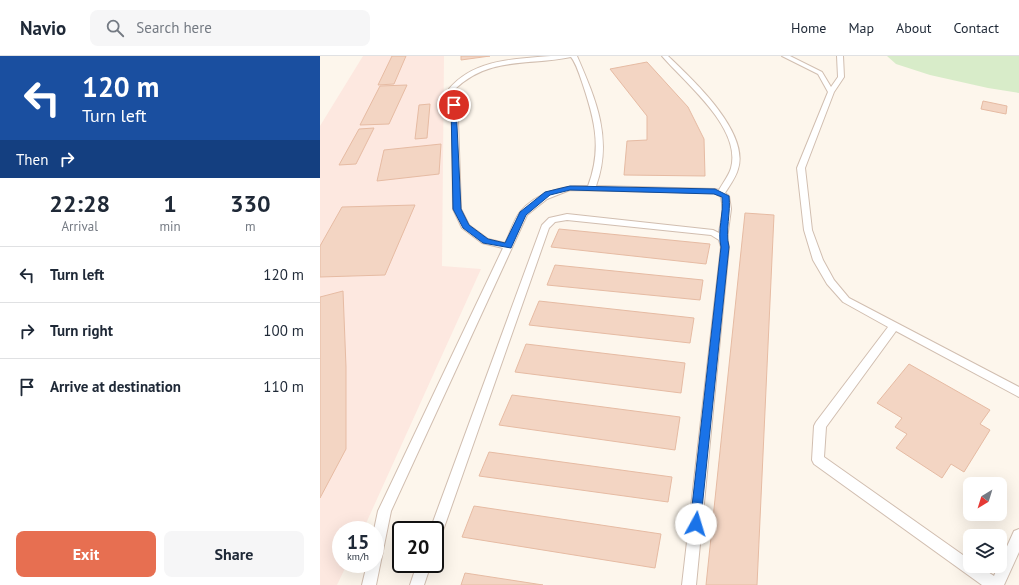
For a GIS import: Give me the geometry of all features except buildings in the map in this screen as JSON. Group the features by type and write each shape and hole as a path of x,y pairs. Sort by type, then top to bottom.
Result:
{"lane":[{"path":"508,246 485,241 465,226 457,209 455,120 452,89 460,78 473,71 490,66 505,62 569,56"},
{"path":"574,56 593,103 598,133 599,164 591,188"},
{"path":"665,56 688,78 721,117 735,144 735,168 720,194"},
{"path":"785,56 820,73 831,92"},
{"path":"802,64 803,56"},
{"path":"840,56 842,77 831,92 801,168 808,230 818,260 830,282 846,300 1019,392"},
{"path":"383,521 385,511 523,214 548,194 570,188 715,191 725,196 727,209 723,239 725,247 689,585"},
{"path":"440,521 545,227 552,220 568,217 713,233 723,239"},
{"path":"894,326 820,426 818,460 995,585 1019,536"},
{"path":"369,585 372,573"},
{"path":"417,585 421,573"}],"shaded area":[{"path":"363,56 444,56 442,266 481,269 367,521 332,521 332,573 343,573 337,585 320,585 320,126"}],"green space":[{"path":"887,56 1019,56 1019,93 988,88 930,75 896,64"}],"route":[{"path":"454,105 457,209 465,226 485,241 508,246 523,214 548,194 570,188 715,191 725,196 727,209 723,239 725,247 696,524"}]}
